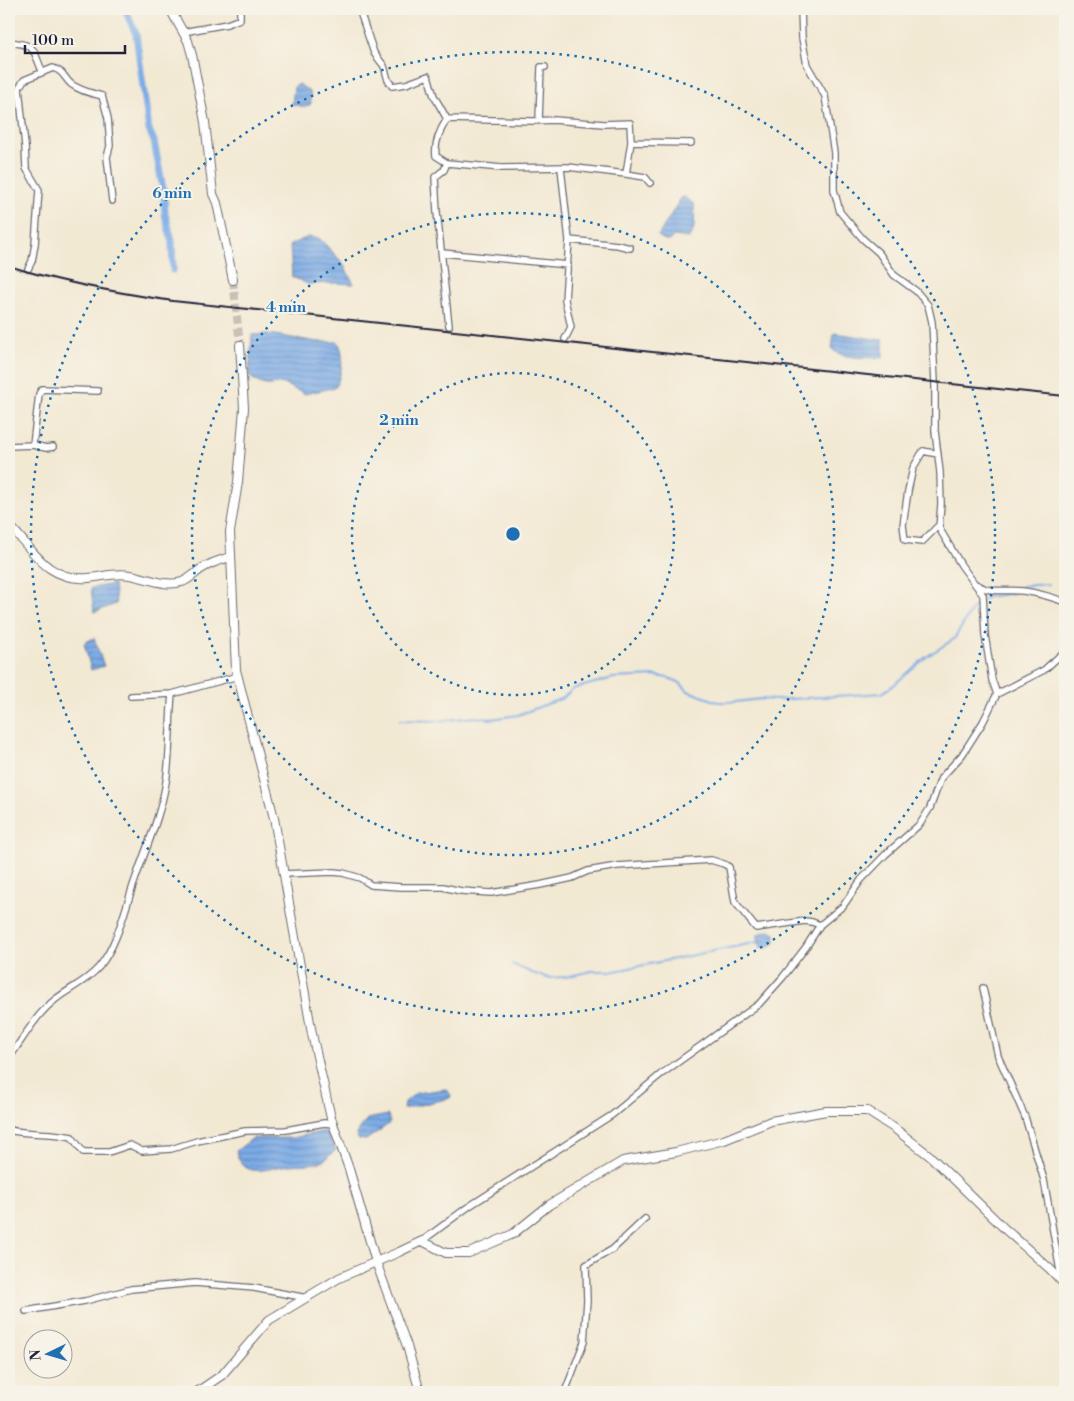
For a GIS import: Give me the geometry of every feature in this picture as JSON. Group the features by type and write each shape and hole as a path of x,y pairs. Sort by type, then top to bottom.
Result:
{"street":[{"path":"170,9 183,32 192,55 205,122 213,194 217,203 233,280"},
{"path":"183,32 227,24 240,19 240,9"},
{"path":"359,9 374,52 384,66 392,86 406,84 428,76 434,96 447,119"},
{"path":"801,9 802,38 807,65 825,96 834,153 834,190 840,212 863,239 879,253 894,275 916,291 928,305 932,322 941,504 939,528 961,565 983,595 984,635 992,680 997,694"},
{"path":"9,42 28,44 32,47 42,71"},
{"path":"539,120 541,67 545,67"},
{"path":"28,269 32,261 35,244 38,190 26,168 19,88 24,80 53,68 62,71 69,82 80,90 102,96 108,118 110,146 107,158 112,201"},
{"path":"447,119 554,120 604,124 630,123 632,134 626,174"},
{"path":"447,119 437,139 435,150 436,156 447,163 502,168 592,169 645,177 650,183"},
{"path":"631,142 691,143"},
{"path":"447,163 444,170 435,177 449,326"},
{"path":"561,168 570,240 565,300 571,327 565,339"},
{"path":"570,240 630,248"},
{"path":"442,253 568,264"},
{"path":"240,345 244,408 238,482 230,532 236,670 274,818 312,1034 334,1124 376,1262 407,1346 420,1392"},
{"path":"33,445 39,394 42,389 98,391"},
{"path":"9,446 33,445 46,448 53,447"},
{"path":"938,454 923,451 913,468 904,526 905,540 922,542 939,525"},
{"path":"9,525 48,568 60,575 72,578 128,574 156,582 176,583 186,580 208,565 230,557"},
{"path":"976,584 983,589 992,591 1021,591 1065,602"},
{"path":"197,1392 222,1374 269,1320 339,1278 422,1241 468,1207 612,1115 660,1074 759,1004 783,977 820,926 843,906 861,880 884,855 920,824 930,808 941,778 962,755 983,722 997,694 1044,670 1065,651"},
{"path":"131,696 172,694 238,676"},
{"path":"9,1058 44,1010 56,999 86,979 98,968 107,955 159,812 166,782 172,725 172,694"},
{"path":"284,874 338,872 360,878 372,885 443,887 461,891 491,893 540,885 608,868 634,864 705,860 718,862 729,867 735,902 756,928 805,921 820,926"},
{"path":"983,988 998,1056 1024,1117 1044,1180 1064,1284"},
{"path":"422,1241 446,1253 469,1253 512,1234 549,1205 623,1161 676,1152 724,1140 771,1121 826,1111 867,1111 894,1128 930,1156 1064,1284"},
{"path":"9,1130 64,1135 72,1137 82,1152 109,1152 130,1145 142,1151 171,1150 197,1141 245,1131 286,1130 324,1123 334,1124"},
{"path":"565,1392 584,1342 587,1300 586,1264 613,1249 645,1219"},
{"path":"26,1311 85,1301 130,1289 195,1283 254,1288 307,1298"}],"water":[{"path":"299,84 310,92 311,104 305,107 292,104 294,87"},
{"path":"684,197 694,204 692,234 689,238 674,236 668,242 658,236 681,198"},
{"path":"308,237 319,238 342,262 354,284 308,284 292,277 290,245"},
{"path":"834,333 883,340 883,358 856,357 837,353 832,349"},
{"path":"268,334 318,342 338,342 342,358 336,387 305,394 281,383 264,385 249,376 252,335"},
{"path":"114,584 116,604 94,612 91,588"},
{"path":"94,638 104,666 91,670 84,643"},
{"path":"770,930 775,933 775,943 766,948 760,947 758,934"},
{"path":"446,1089 451,1095 450,1098 403,1109 404,1103 416,1093"},
{"path":"388,1115 390,1123 366,1140 357,1139 356,1134 367,1119"},
{"path":"325,1131 336,1150 324,1160 316,1163 288,1165 265,1170 250,1169 239,1160 236,1151 253,1138 292,1138"}],"waterway":[{"path":"125,9 136,34 149,130 154,141 164,195 165,214 172,241 173,270"},
{"path":"1019,589 1022,586 1048,584"},
{"path":"984,599 1013,593"},
{"path":"400,720 439,721 475,717 491,719 518,715 563,698 573,689 613,678 656,676 668,678 679,682 688,691 718,702 882,693 926,657 954,639 973,608 981,602"},
{"path":"512,964 548,978 565,977 592,971 615,971 758,942"}],"tunnel":[{"path":"233,280 240,345"}],"railway":[{"path":"9,266 49,278 90,287 173,301 1065,396"}]}
